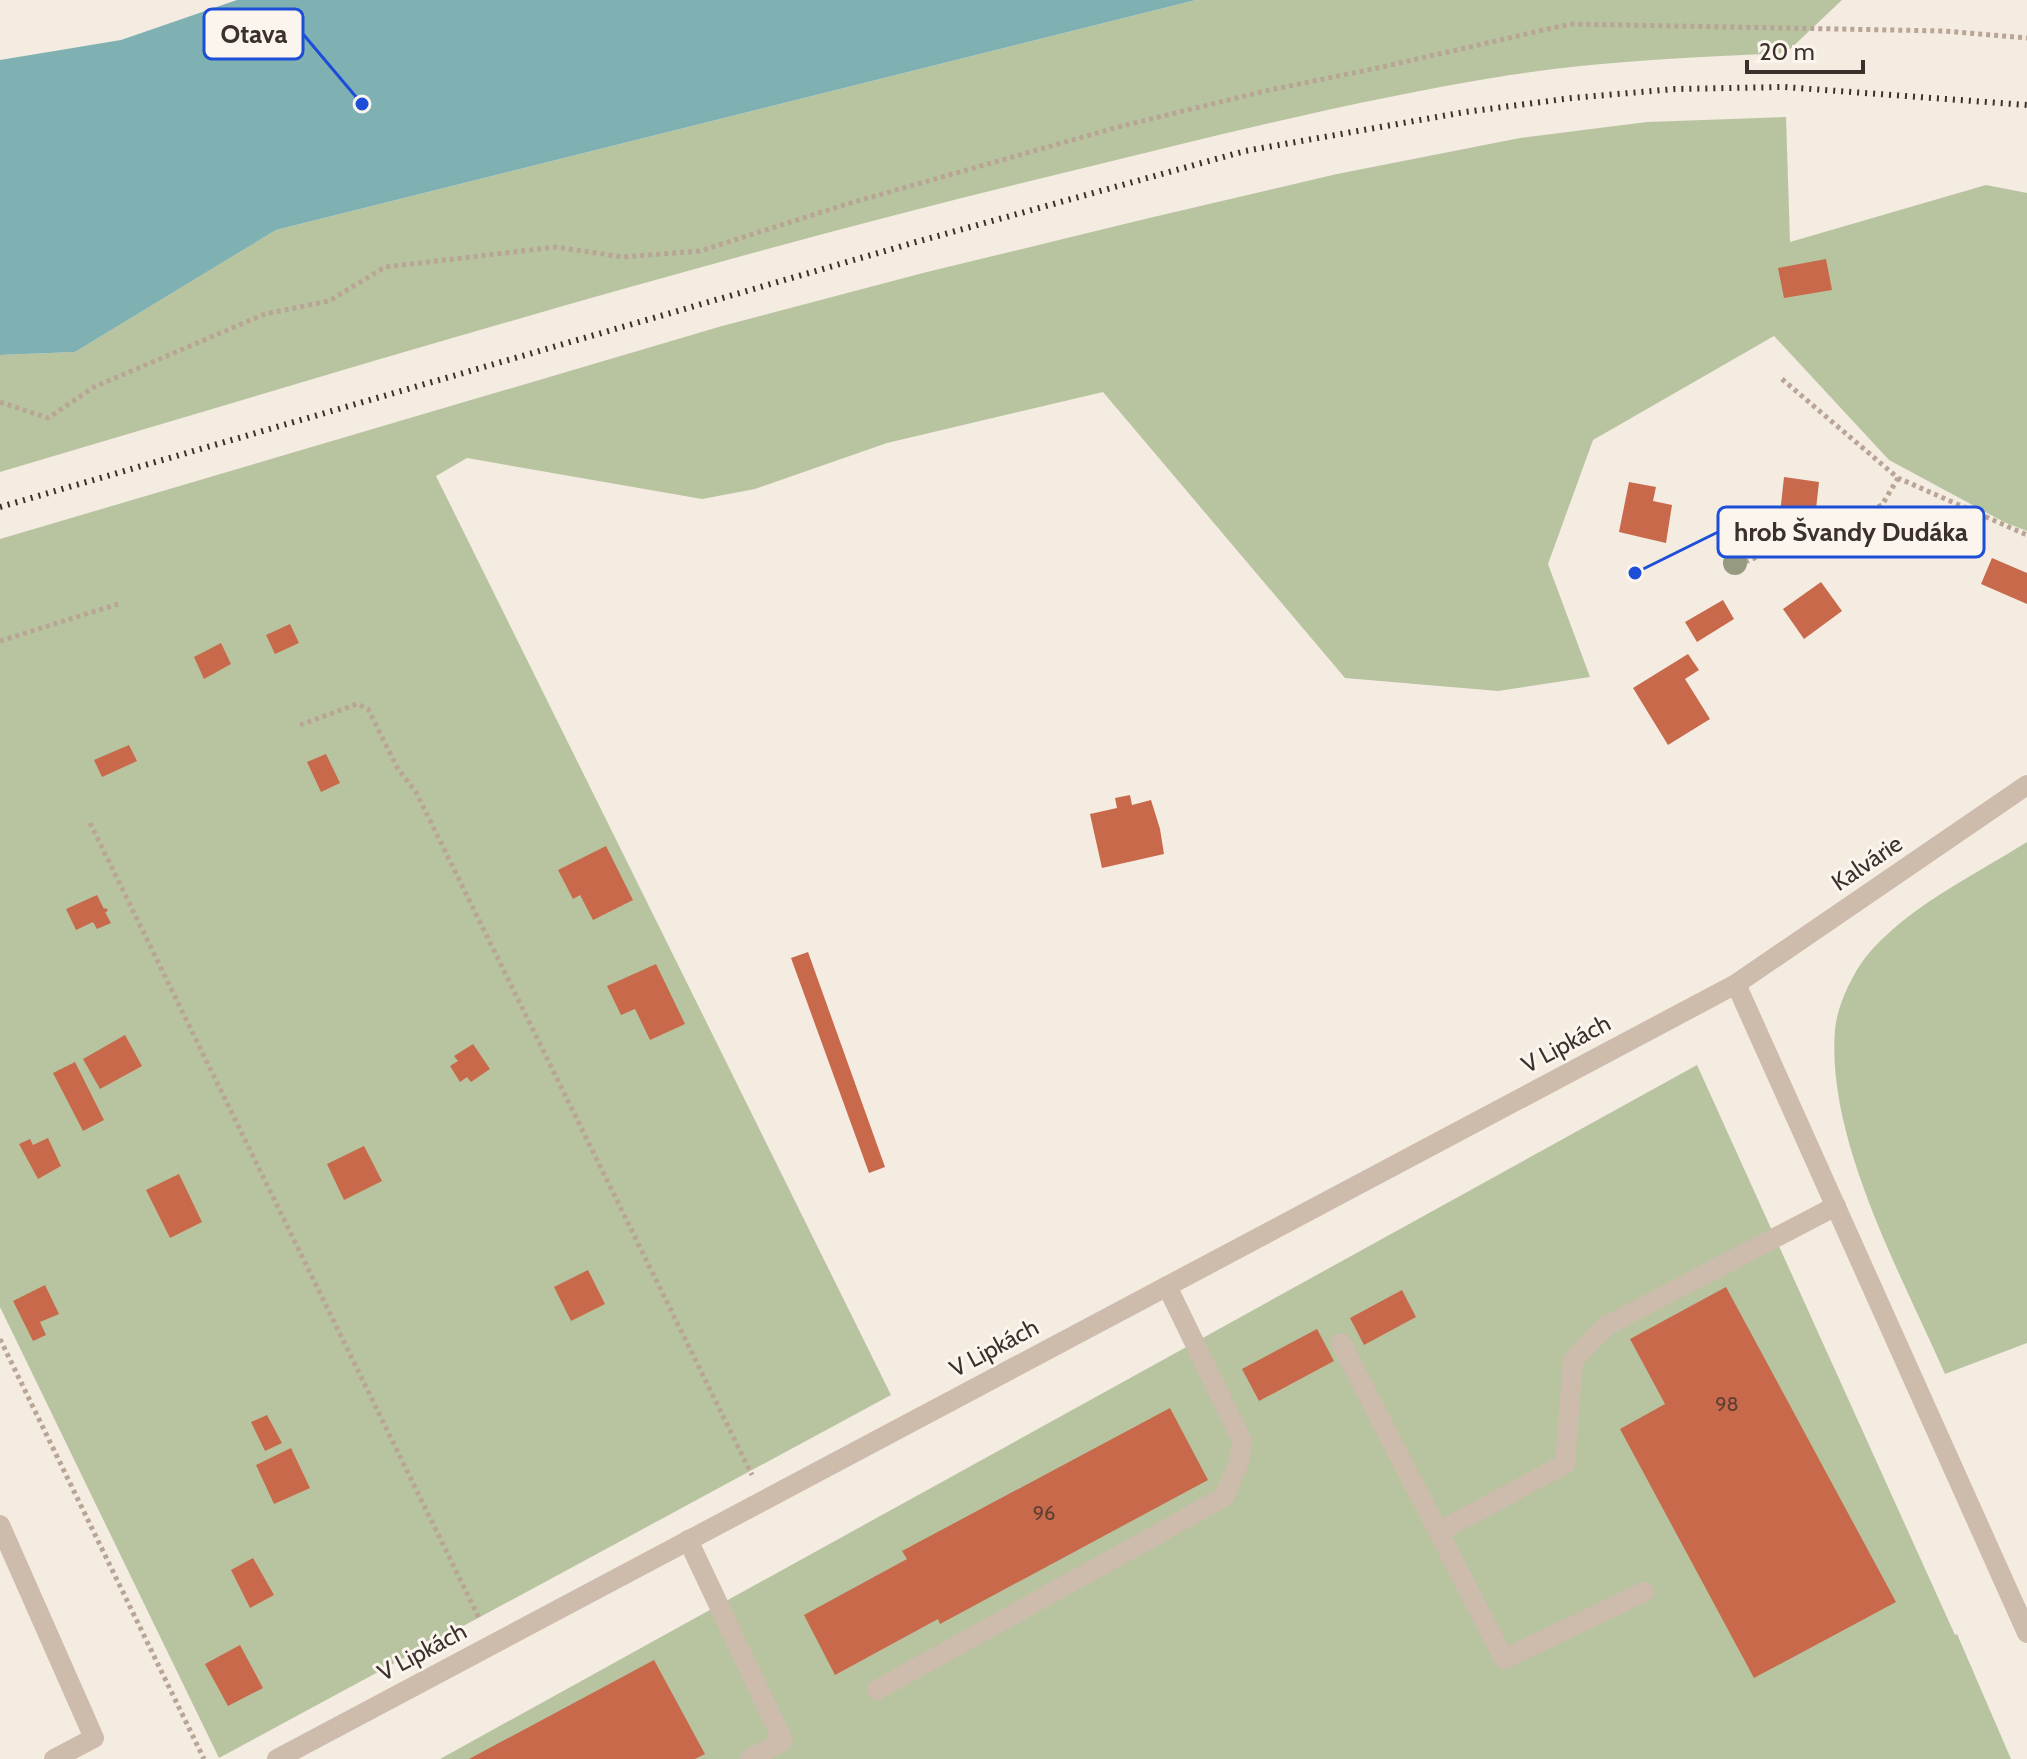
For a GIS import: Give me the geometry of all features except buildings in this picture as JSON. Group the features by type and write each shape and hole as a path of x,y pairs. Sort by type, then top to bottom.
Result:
{"street":[{"name":"Kalvárie","path":"1736,984 2027,785"},
{"name":"V Lipkách","path":"277,1759 1736,984"},
{"path":"1736,984 2027,1633"},
{"path":"1438,1532 1565,1464 1573,1360 1606,1326 1836,1206"},
{"path":"877,1690 1224,1497 1239,1462 1242,1441 1167,1286"},
{"path":"1341,1343 1504,1659 1644,1592"},
{"path":"0,1525 94,1738 54,1759"},
{"path":"688,1540 783,1741 750,1759"}],"path":[{"path":"0,402 48,418 94,387 265,314 329,301 385,267 556,247 623,257 700,251 847,204 1071,141 1265,91 1570,24 1944,31 2027,38"},
{"path":"1782,379 1898,478 2027,535"},
{"path":"1745,562 1882,505 1898,478"},
{"path":"0,641 118,604"},
{"path":"300,725 357,704 368,709 398,769 416,792 442,843 764,1500"},
{"path":"90,823 492,1645"},
{"path":"0,1339 204,1759"}],"green space":[{"path":"1196,0 1842,0 1786,53 1544,70 1340,107 1227,133 792,242 0,472 0,355 75,352 276,230"},
{"path":"1786,117 1790,242 1986,185 2027,193 2027,531 2004,522 1889,460 1774,336 1593,440 1548,564 1590,677 1498,691 1345,678 1103,392 887,443 755,489 702,499 467,458 436,476 891,1395 219,1758 0,1307 0,539 722,326 1145,219 1337,174 1520,138 1647,122"},
{"path":"2027,842 2027,1343 1945,1374 1889,1251 1855,1161 1842,1116 1835,1072 1836,1021 1855,974 1881,940 1920,908"},
{"path":"1697,1065 2011,1759 440,1759"}],"water":[{"path":"237,0 1196,0 276,230 75,352 0,355 0,60 121,40"}],"railway":[{"path":"0,507 916,242 1245,151 1465,112 1675,89 1784,87 2027,105"}],"place":[{"name":"Otava","path":"362,104"},
{"name":"hrob Švandy Dudáka","path":"1635,573"}]}
